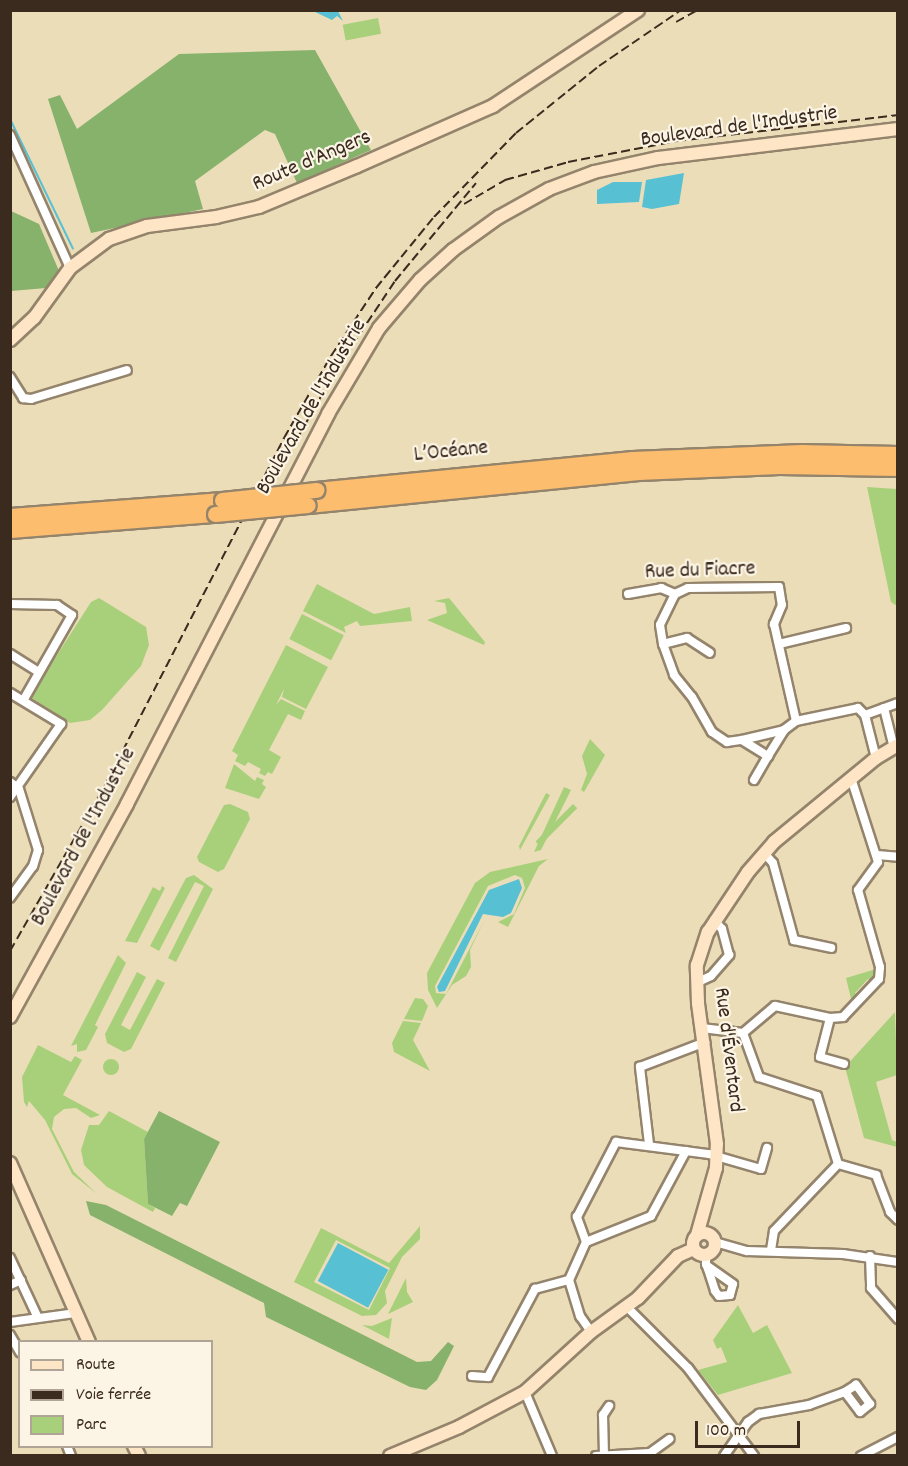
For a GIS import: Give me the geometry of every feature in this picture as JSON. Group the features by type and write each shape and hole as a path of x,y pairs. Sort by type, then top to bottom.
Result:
{"highway":[{"name":"L’Océane","path":"10,516 222,500 316,490 438,483 701,454 897,454"},
{"name":"L’Océane","path":"468,480 708,468 897,468"},
{"name":"L’Océane","path":"10,530 308,505 438,483"}],"street":[{"name":"Route d'Angers","path":"10,340 34,318 70,268 89,251 122,233 259,207 493,106 638,10"},
{"name":"Boulevard de l'Industrie","path":"10,1017 127,804 333,405 379,328 420,280 453,250 499,217 549,189 594,171 658,158 897,129"},
{"path":"10,135 70,268"},
{"path":"10,378 23,398 31,399 127,370"},
{"name":"Rue du Fiacre","path":"628,594 662,588 675,594 688,588 779,587 782,605 774,624 796,721"},
{"path":"675,594 660,626 663,644 674,675 718,737 727,742 784,730"},
{"path":"10,604 57,605 72,613 24,699"},
{"path":"779,644 846,628"},
{"path":"663,644 687,638 710,653"},
{"path":"10,654 39,672"},
{"path":"10,693 24,699 62,724 19,789 10,797"},
{"path":"865,715 897,703"},
{"path":"754,780 784,730 796,721 858,708 865,715 876,758"},
{"path":"884,708 895,745"},
{"path":"742,740 768,756"},
{"name":"Rue d'Éventard","path":"694,1249 717,1156 716,1118 702,1029 697,965 714,920 764,853 851,778 895,745"},
{"path":"702,1029 743,1033 775,1006 830,1018 848,1013 876,985 881,974 858,890 861,881 876,867 877,855 851,778"},
{"path":"10,782 19,789 38,850 33,866 10,898"},
{"path":"764,853 773,862 794,940 831,948"},
{"path":"877,855 897,857"},
{"path":"698,982 711,976 729,955 722,929 714,920"},
{"path":"830,1018 820,1057 844,1064"},
{"path":"743,1033 759,1077 817,1096 838,1164"},
{"path":"649,1144 640,1067 705,1042"},
{"path":"591,1332 580,1316 569,1280 586,1242 577,1217 613,1145 620,1141 649,1144 717,1156 761,1169 767,1148"},
{"path":"586,1242 651,1216 686,1151"},
{"path":"10,1163 89,1340"},
{"path":"838,1164 876,1175 890,1212 897,1220"},
{"path":"771,1250 774,1231 838,1164"},
{"path":"700,1231 715,1242 747,1251 771,1250 870,1256 897,1262"},
{"path":"398,1454 525,1392 591,1332 626,1306 678,1256 694,1249 706,1261 715,1242"},
{"path":"870,1256 871,1288 897,1319"},
{"path":"10,1258 37,1316"},
{"path":"10,1285 21,1280"},
{"path":"472,1376 488,1377 535,1289 569,1280"},
{"path":"626,1306 688,1368 754,1455"},
{"path":"10,1322 37,1316 76,1313"},
{"path":"10,1335 18,1349"},
{"path":"525,1392 552,1455"},
{"path":"724,1455 738,1435 759,1414 845,1392"},
{"path":"604,1455 603,1416 609,1406"},
{"path":"861,1455 897,1437"},
{"path":"596,1455 650,1453 669,1439"}],"green space":[{"path":"378,18 381,34 346,41 343,25"},
{"path":"315,50 371,150 297,183 275,134 265,130 195,181 203,209 91,233 48,99 60,95 77,129 179,54"},
{"path":"11,211 39,224 59,271 46,288 11,291"},
{"path":"867,487 897,489 897,606 891,602"},
{"path":"317,584 374,614 410,607 412,621 360,626 357,621 344,627 346,633 303,611"},
{"path":"99,598 146,627 149,645 141,666 102,710 90,720 70,723 30,697 91,602"},
{"path":"449,598 485,642 484,645 427,620 447,613 445,603 434,601"},
{"path":"302,614 344,635 331,660 289,639"},
{"path":"286,645 328,667 306,709 282,697 284,689 276,705 281,699 305,711 301,720 288,714 269,750 281,757 272,774 268,772 265,776 259,773 261,769 248,762 245,766 235,761 238,755 232,751"},
{"path":"590,739 605,755 584,792 581,790 587,774 582,756"},
{"path":"234,764 255,781 257,777 264,780 262,784 266,787 259,799 225,788"},
{"path":"564,787 571,790 541,850 534,852"},
{"path":"546,793 550,795 520,850 519,846"},
{"path":"230,804 248,812 250,819 224,869 218,872 199,862 197,857 224,805"},
{"path":"573,804 577,808 540,846 536,841"},
{"path":"548,859 539,866 508,927 498,922 514,914 525,888 522,878 515,875 488,886 435,986 436,993 446,994 485,919 470,950 471,967 466,976 452,985 437,1008 428,990 427,973 475,883 490,872"},
{"path":"194,875 213,889 176,962 168,958 204,886 195,882 159,951 150,946 186,878"},
{"path":"162,886 165,888 137,943 125,941 153,887 160,891"},
{"path":"118,955 126,963 95,1025 98,1027 86,1050 77,1052 77,1044 71,1046"},
{"path":"876,969 872,982 868,979 855,993 858,997 852,1003 846,978"},
{"path":"137,972 146,977 121,1025 130,1030 157,979 165,983 131,1049 124,1052 107,1043 105,1034"},
{"path":"415,998 423,999 428,1006 422,1021 404,1019"},
{"path":"895,1012 897,1075 876,1082 892,1140 897,1142 897,1147 864,1138 845,1067"},
{"path":"403,1021 421,1023 413,1040 430,1071 394,1052 392,1043"},
{"path":"38,1045 71,1062 75,1056 82,1060 63,1095 100,1115 91,1118 76,1108 64,1109 54,1117 52,1129 74,1172 97,1194 72,1174 45,1120 29,1101 27,1107 24,1102 22,1077"},
{"path":"111,1059 119,1067 111,1075 103,1067"},
{"path":"109,1111 148,1132 144,1139 148,1204 155,1208 153,1212 107,1187 84,1165 81,1150 89,1125 99,1125"},
{"path":"159,1111 220,1142 187,1206 180,1203 172,1216 148,1204 144,1139"},
{"path":"86,1201 106,1205 417,1362 431,1361 448,1342 454,1346 437,1380 426,1390 410,1387 266,1317 264,1303 90,1215"},
{"path":"420,1226 420,1239 402,1257 385,1291 387,1303 376,1315 362,1316 294,1282 321,1228 389,1263","holes":["336,1240 390,1268 369,1310 314,1282"]},
{"path":"406,1278 407,1292 413,1302 388,1314"},
{"path":"738,1305 753,1333 767,1325 792,1373 718,1395 698,1370 727,1362 721,1347 717,1349 713,1340"},
{"path":"392,1318 389,1339 362,1325 372,1326"}],"water":[{"path":"313,11 338,11 343,21 337,16 332,20"},
{"path":"684,173 679,204 652,209 642,207 646,180"},
{"path":"613,182 642,182 639,202 597,204 597,190"},
{"path":"519,879 522,888 511,913 503,917 483,914 445,991 439,992 437,987 489,890"},
{"path":"338,1243 388,1270 368,1308 318,1281"}],"waterway":[{"path":"10,119 73,249"}],"railway":[{"path":"10,951 104,787 284,438 331,356 376,288 434,217 516,133 599,66 681,10"},
{"path":"676,22 698,10"},
{"path":"464,204 505,180 568,162 677,141 898,115"},
{"path":"293,446 337,368 395,281 476,183"}]}
